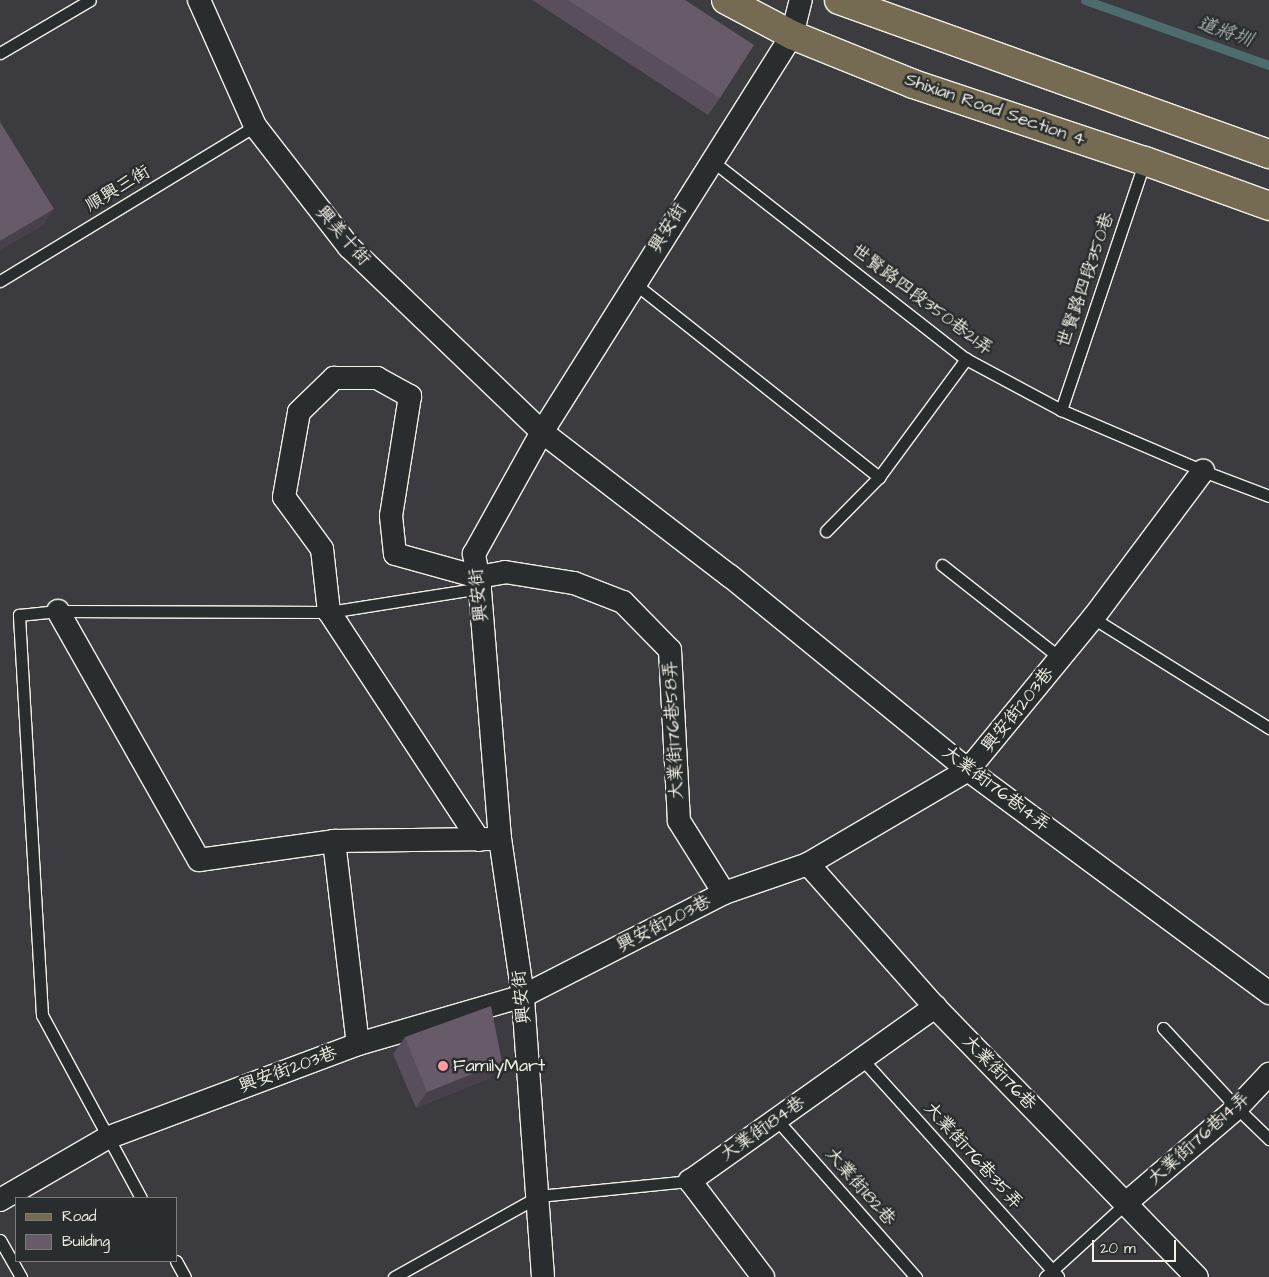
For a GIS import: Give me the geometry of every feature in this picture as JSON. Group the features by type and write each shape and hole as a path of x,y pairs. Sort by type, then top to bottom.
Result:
{"main road":[{"name":"Shixian Road Section 4","path":"726,0 792,34 913,84 1145,161 1269,206"},
{"path":"839,0 1269,154"}],"street":[{"name":"興美十街","path":"199,0 255,126 349,247 542,432 730,576"},
{"name":"興安街","path":"543,1277 539,1196 523,996 490,839 479,582 474,554 542,432 711,160 792,34 801,0"},
{"path":"479,582 394,554 391,516 410,396 377,378 334,378 299,412 284,497 322,549 330,612 490,839"},
{"name":"興安街203巷","path":"0,1200 107,1138 358,1044 523,996 724,893 808,864 968,770 1094,618 1203,471"},
{"name":"大業街176巷58弄","path":"479,582 505,572 574,583 623,602 670,650 679,821 724,893"},
{"name":"大業街176巷14弄","path":"730,576 968,770 1269,994"},
{"path":"58,611 199,860 334,841 490,839"},
{"path":"334,841 358,1044"},
{"name":"大業街176巷","path":"808,864 935,1006 1198,1277"},
{"name":"大業街184巷","path":"690,1181 935,1006"},
{"name":"大業街176巷14弄","path":"1126,1203 1237,1108 1269,1074"},
{"path":"690,1181 763,1277"}],"lane":[{"path":"0,53 90,0"},
{"name":"順興三街","path":"0,281 255,126"},
{"name":"世賢路四段350巷21弄","path":"711,160 966,360 1061,410 1203,471 1269,496"},
{"name":"世賢路四段350巷","path":"1061,410 1145,161"},
{"path":"634,283 879,477"},
{"path":"826,531 879,477 966,360"},
{"path":"942,565 1060,658"},
{"path":"140,1197 42,1015 19,615 58,611 330,612 479,582"},
{"path":"1094,618 1269,728"},
{"path":"1163,1028 1237,1108 1269,1139"},
{"name":"大業街176巷35弄","path":"862,1059 1052,1275"},
{"name":"大業街182巷","path":"777,1120 916,1277"},
{"path":"394,1277 539,1196 690,1181"},
{"path":"1052,1275 1126,1203"},
{"path":"0,1240 21,1277"},
{"path":"177,1262 185,1277"}],"building":[{"path":"568,0 685,0 754,45 720,98"},
{"path":"0,122 54,209 0,241"},
{"name":"FamilyMart","path":"491,1006 502,1062 427,1092 405,1037"}],"waterway":[{"name":"道將圳","path":"1085,0 1269,65"}],"place":[{"name":"FamilyMart","path":"443,1066"}]}
